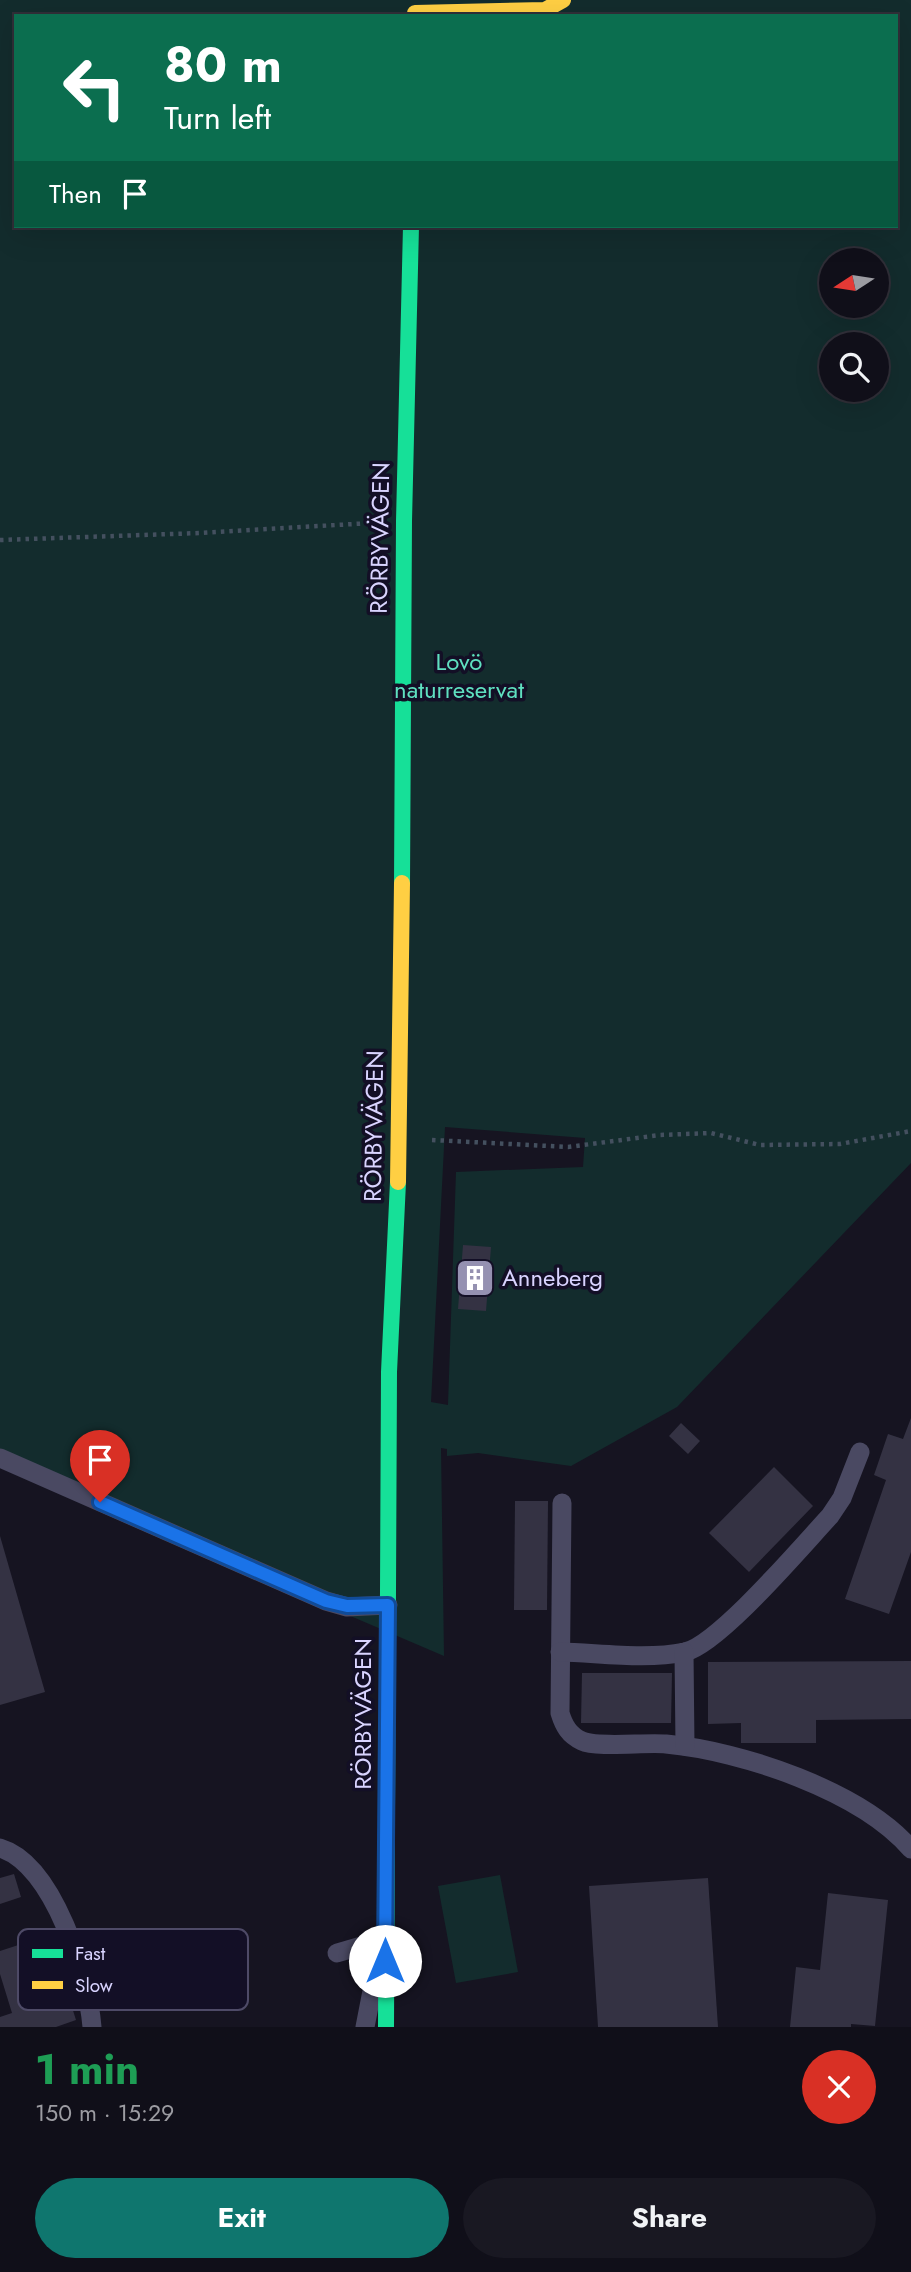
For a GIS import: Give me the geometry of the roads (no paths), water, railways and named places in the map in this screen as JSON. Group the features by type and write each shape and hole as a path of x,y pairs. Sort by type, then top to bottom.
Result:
{"street":[{"path":"416,9 545,10 563,0"},
{"name":"RÖRBYVÄGEN","path":"386,2027 389,1372 400,1138 404,521 411,228"}],"lane":[{"path":"560,1651 653,1654 684,1652 698,1647 727,1625 830,1516 842,1498 860,1452"},
{"path":"0,1458 326,1601 347,1606 388,1605"},
{"path":"562,1503 559,1713 566,1730 583,1742 685,1746 753,1763 810,1783 858,1805 896,1832 911,1849"},
{"path":"684,1652 685,1746"},
{"path":"0,1848 9,1851 29,1866 66,1929"},
{"path":"337,1953 385,1939 365,2027"}],"place":[{"name":"Anneberg","path":"475,1278"}],"park label":[{"name":"Lovö naturreservat","path":"459,676"}]}
